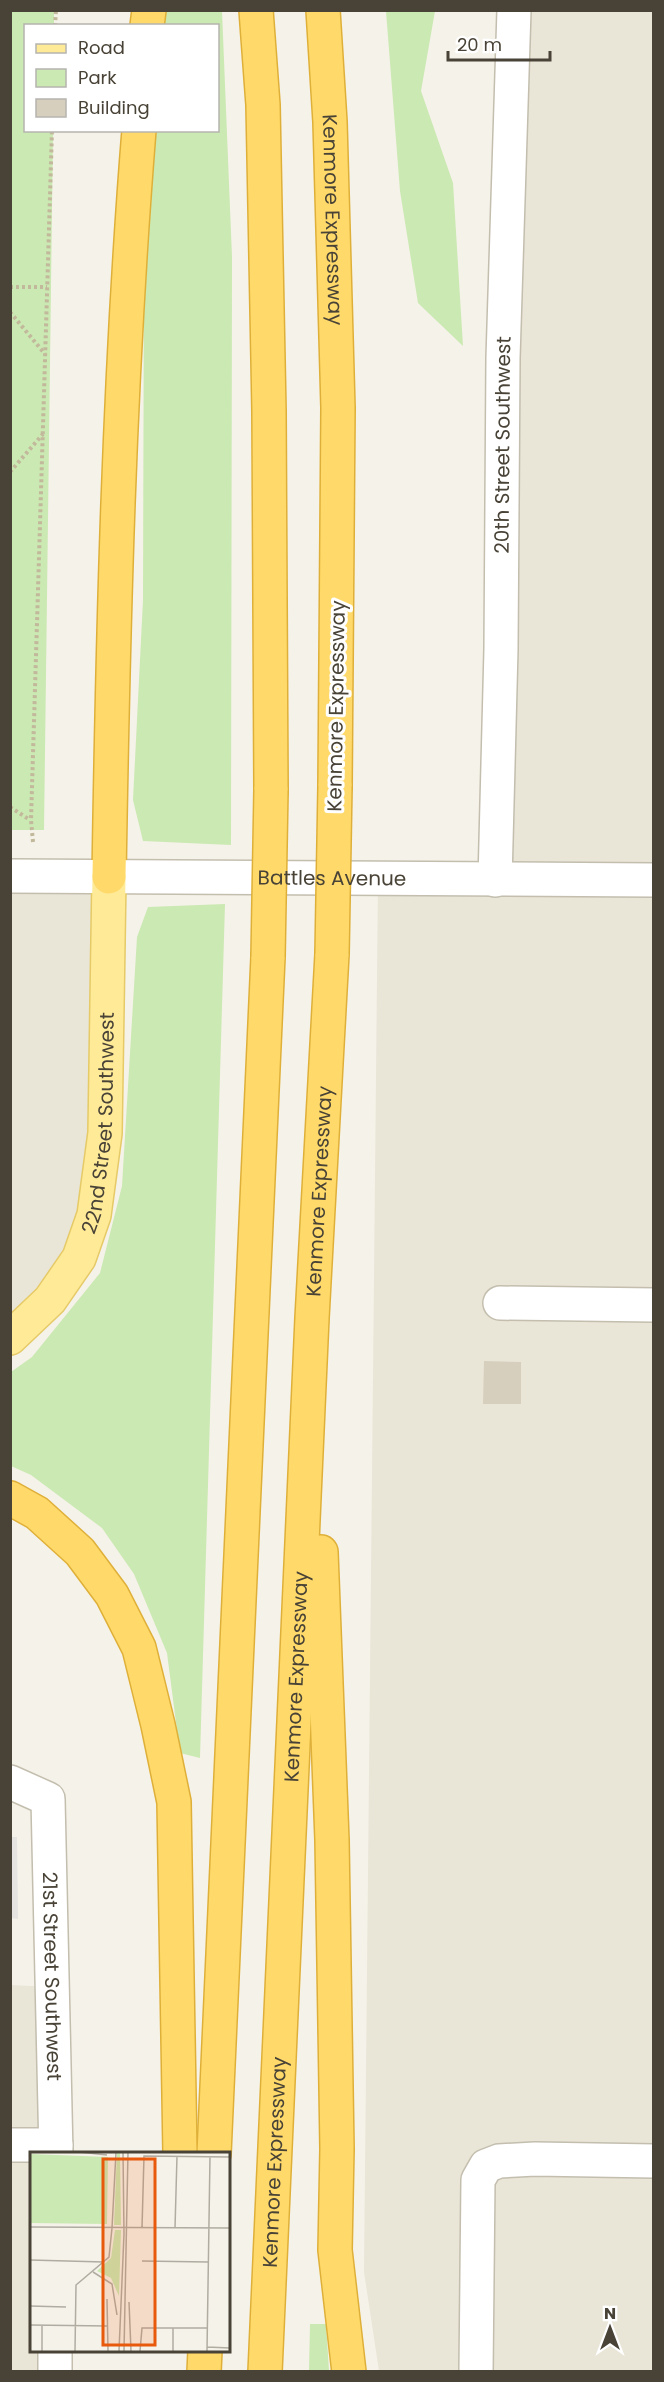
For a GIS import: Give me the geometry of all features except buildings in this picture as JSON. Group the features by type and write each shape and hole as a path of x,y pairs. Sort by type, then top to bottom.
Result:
{"highway":[{"path":"214,2152 268,957 271,790 269,411 263,105 256,10"},
{"name":"Kenmore Expressway","path":"264,2372 312,1318 332,954 338,408 330,122 323,10"},
{"path":"109,877 113,646 124,385 139,132"},
{"path":"312,1318 332,1839 335,2250 349,2372"},
{"path":"10,1498 37,1513 80,1552 112,1595 139,1648 174,1802 180,2152"},
{"path":"182,2352 182,2372"},
{"path":"204,2372 205,2352"}],"main road":[{"name":"22nd Street Southwest","path":"18,1325 50,1300 79,1258 94,1215 105,1133 109,877"}],"street":[{"name":"20th Street Southwest","path":"495,880 501,649 503,358 514,10"},
{"name":"Battles Avenue","path":"23,876 654,880"},
{"path":"500,1303 654,1305"},
{"name":"21st Street Southwest","path":"10,1782 48,1799 56,2150"},
{"path":"10,2145 56,2150"},
{"path":"476,2372 478,2180 486,2166 499,2161 535,2159 654,2161"},
{"path":"55,2352 55,2372"}],"path":[{"path":"23,876 31,820 52,132"},
{"path":"10,287 47,287"},
{"path":"10,312 45,355"},
{"path":"10,472 43,434"},
{"path":"10,807 31,820"}],"shaded area":[{"path":"510,11 653,11 653,2371 379,2371 364,2272 378,879 495,880"},
{"path":"11,876 109,877 94,1215 11,1337"},
{"path":"10,1837 17,1837 18,1919 11,1918"},
{"path":"10,1985 53,1987 56,2152 30,2152 30,2352 55,2352 55,2371 11,2371"}],"green space":[{"path":"10,11 54,11 54,24 24,24 24,132 53,132 44,830 10,830"},
{"path":"165,11 222,11 232,257 231,845 143,841 133,800 143,600 144,253 155,132 219,132 219,24 163,24"},
{"path":"386,11 435,11 421,91 453,183 463,346 418,303 400,191"},
{"path":"225,904 200,1758 180,1753 167,1653 134,1574 102,1528 31,1475 11,1466 11,1372 32,1357 100,1273 122,1186 137,937 148,907"},
{"path":"310,2324 326,2324 329,2371 309,2371"}]}
